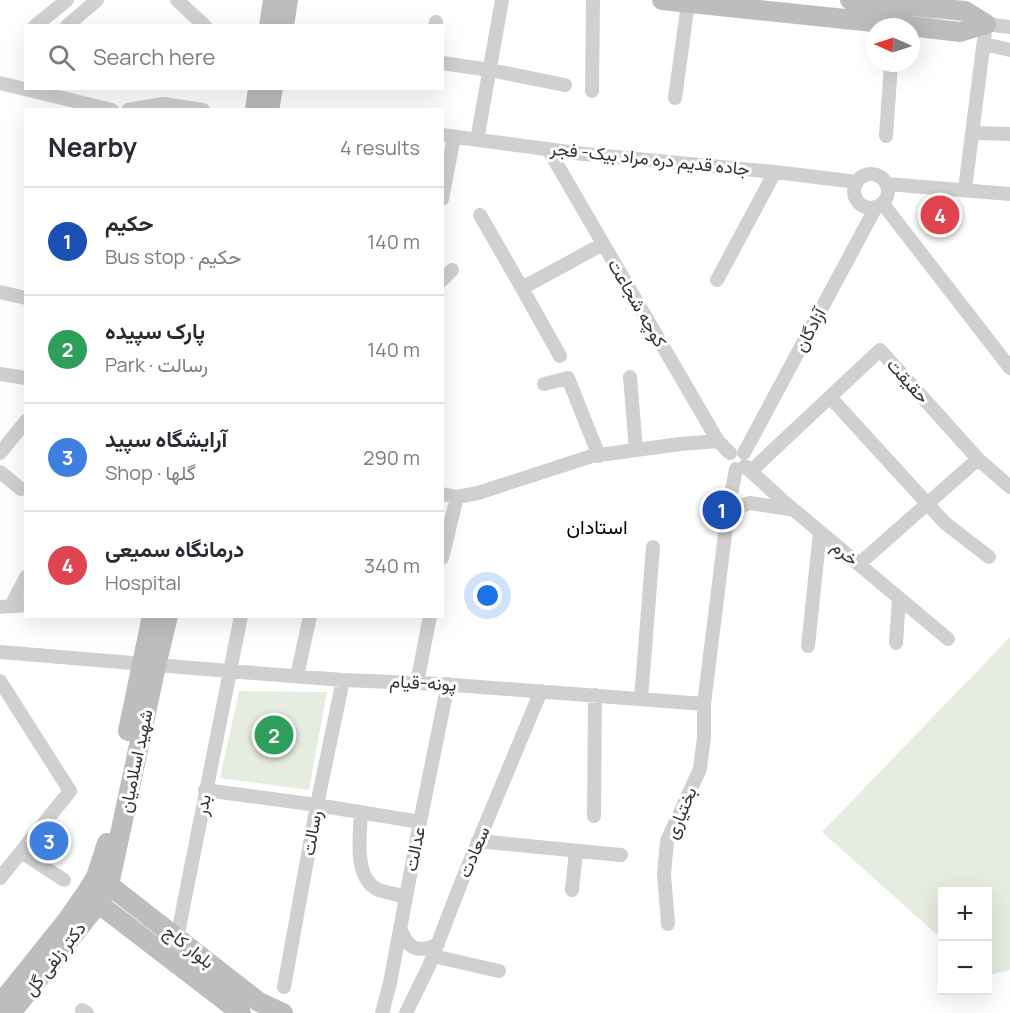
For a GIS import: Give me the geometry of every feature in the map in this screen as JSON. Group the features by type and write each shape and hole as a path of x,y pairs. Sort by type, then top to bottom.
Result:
{"street":[{"path":"37,24 67,0"},
{"path":"69,24 97,0"},
{"path":"177,0 203,24"},
{"path":"268,24 273,0"},
{"path":"284,24 288,0"},
{"path":"477,140 502,0"},
{"path":"592,91 593,0"},
{"path":"662,0 866,22"},
{"path":"850,0 895,2 965,11 985,34 1010,50"},
{"path":"894,18 895,2"},
{"path":"675,98 688,3"},
{"path":"920,28 985,34 1010,27"},
{"path":"964,189 985,34"},
{"path":"444,63 565,85"},
{"path":"886,136 890,72"},
{"path":"0,83 24,89"},
{"path":"29,90 104,108"},
{"path":"255,108 258,90"},
{"path":"269,108 273,90"},
{"path":"140,108 163,104 189,108"},
{"path":"972,134 1010,134"},
{"path":"444,178 448,136"},
{"name":"جاده قدیم دره مراد بیک- فجر","path":"448,136 584,154 775,172 857,183"},
{"name":"کوچه شجاعت","path":"548,149 718,441 730,453 729,465 744,465"},
{"path":"717,280 775,172"},
{"path":"868,174 877,174 887,184 888,196 880,206 866,207 858,203 854,194 855,185 860,178 868,174"},
{"path":"887,184 1010,194"},
{"path":"880,206 1010,368"},
{"name":"آزادگان","path":"744,465 880,206"},
{"path":"480,215 560,356"},
{"path":"522,288 603,244"},
{"path":"0,292 24,298"},
{"name":"حقیقت","path":"744,465 830,397 880,350 978,459 1010,487"},
{"path":"0,374 24,378"},
{"path":"630,377 636,450"},
{"path":"544,384 568,378 599,456"},
{"path":"830,397 945,523 988,557"},
{"path":"0,453 24,423"},
{"path":"444,494 457,497 477,493 592,456 718,441"},
{"path":"859,564 978,459"},
{"name":"خرم","path":"744,465 792,509 948,639"},
{"name":"بختیاری","path":"668,924 664,874 667,841 700,769 704,737 704,704 728,510 744,465"},
{"path":"0,472 21,489"},
{"path":"444,550 457,497"},
{"path":"728,510 750,503 792,509"},
{"path":"808,646 820,532"},
{"path":"642,699 653,546"},
{"path":"6,607 24,581"},
{"path":"896,643 899,598"},
{"path":"6,607 24,605"},
{"name":"شهید اسلامیان","path":"149,665 152,618"},
{"name":"شهید اسلامیان","path":"97,890 149,665 167,618"},
{"name":"بدر","path":"177,938 241,618"},
{"path":"297,676 310,618"},
{"path":"417,683 430,618"},
{"name":"پونه-قیام","path":"0,652 343,680 448,684 704,704"},
{"name":"رسالت","path":"284,987 317,805 343,680"},
{"path":"0,681 70,790 0,878"},
{"name":"عدالت","path":"382,1013 390,983 448,684"},
{"name":"سعادت","path":"406,1013 435,950 541,691"},
{"path":"594,816 595,695"},
{"path":"205,790 420,822"},
{"path":"361,812 359,856 368,882 378,889 406,897"},
{"path":"478,841 621,855"},
{"path":"572,890 576,851"},
{"path":"21,852 64,880"},
{"name":"بلوار کاج","path":"97,890 177,938 259,1002 283,1013"},
{"name":"بلوار کاج","path":"97,890 241,1013"},
{"name":"دکتر زلفی گل","path":"0,1004 68,918 97,890"},
{"name":"دکتر زلفی گل","path":"12,1013 97,890"},
{"path":"400,928 404,939 412,948 422,950 429,948 499,971"}],"shaded area":[{"path":"1010,637 1010,970 992,974 992,887 938,887 938,935 822,832"},
{"path":"239,691 327,692 309,790 220,778"}],"place":[{"name":"درمانگاه سمیعی","path":"940,215"},
{"name":"حکیم","path":"722,510"},
{"name":"پارک سپیده","path":"274,735"},
{"name":"آرایشگاه سپید","path":"49,841"}],"district":[{"name":"استادان","path":"597,527"}]}
